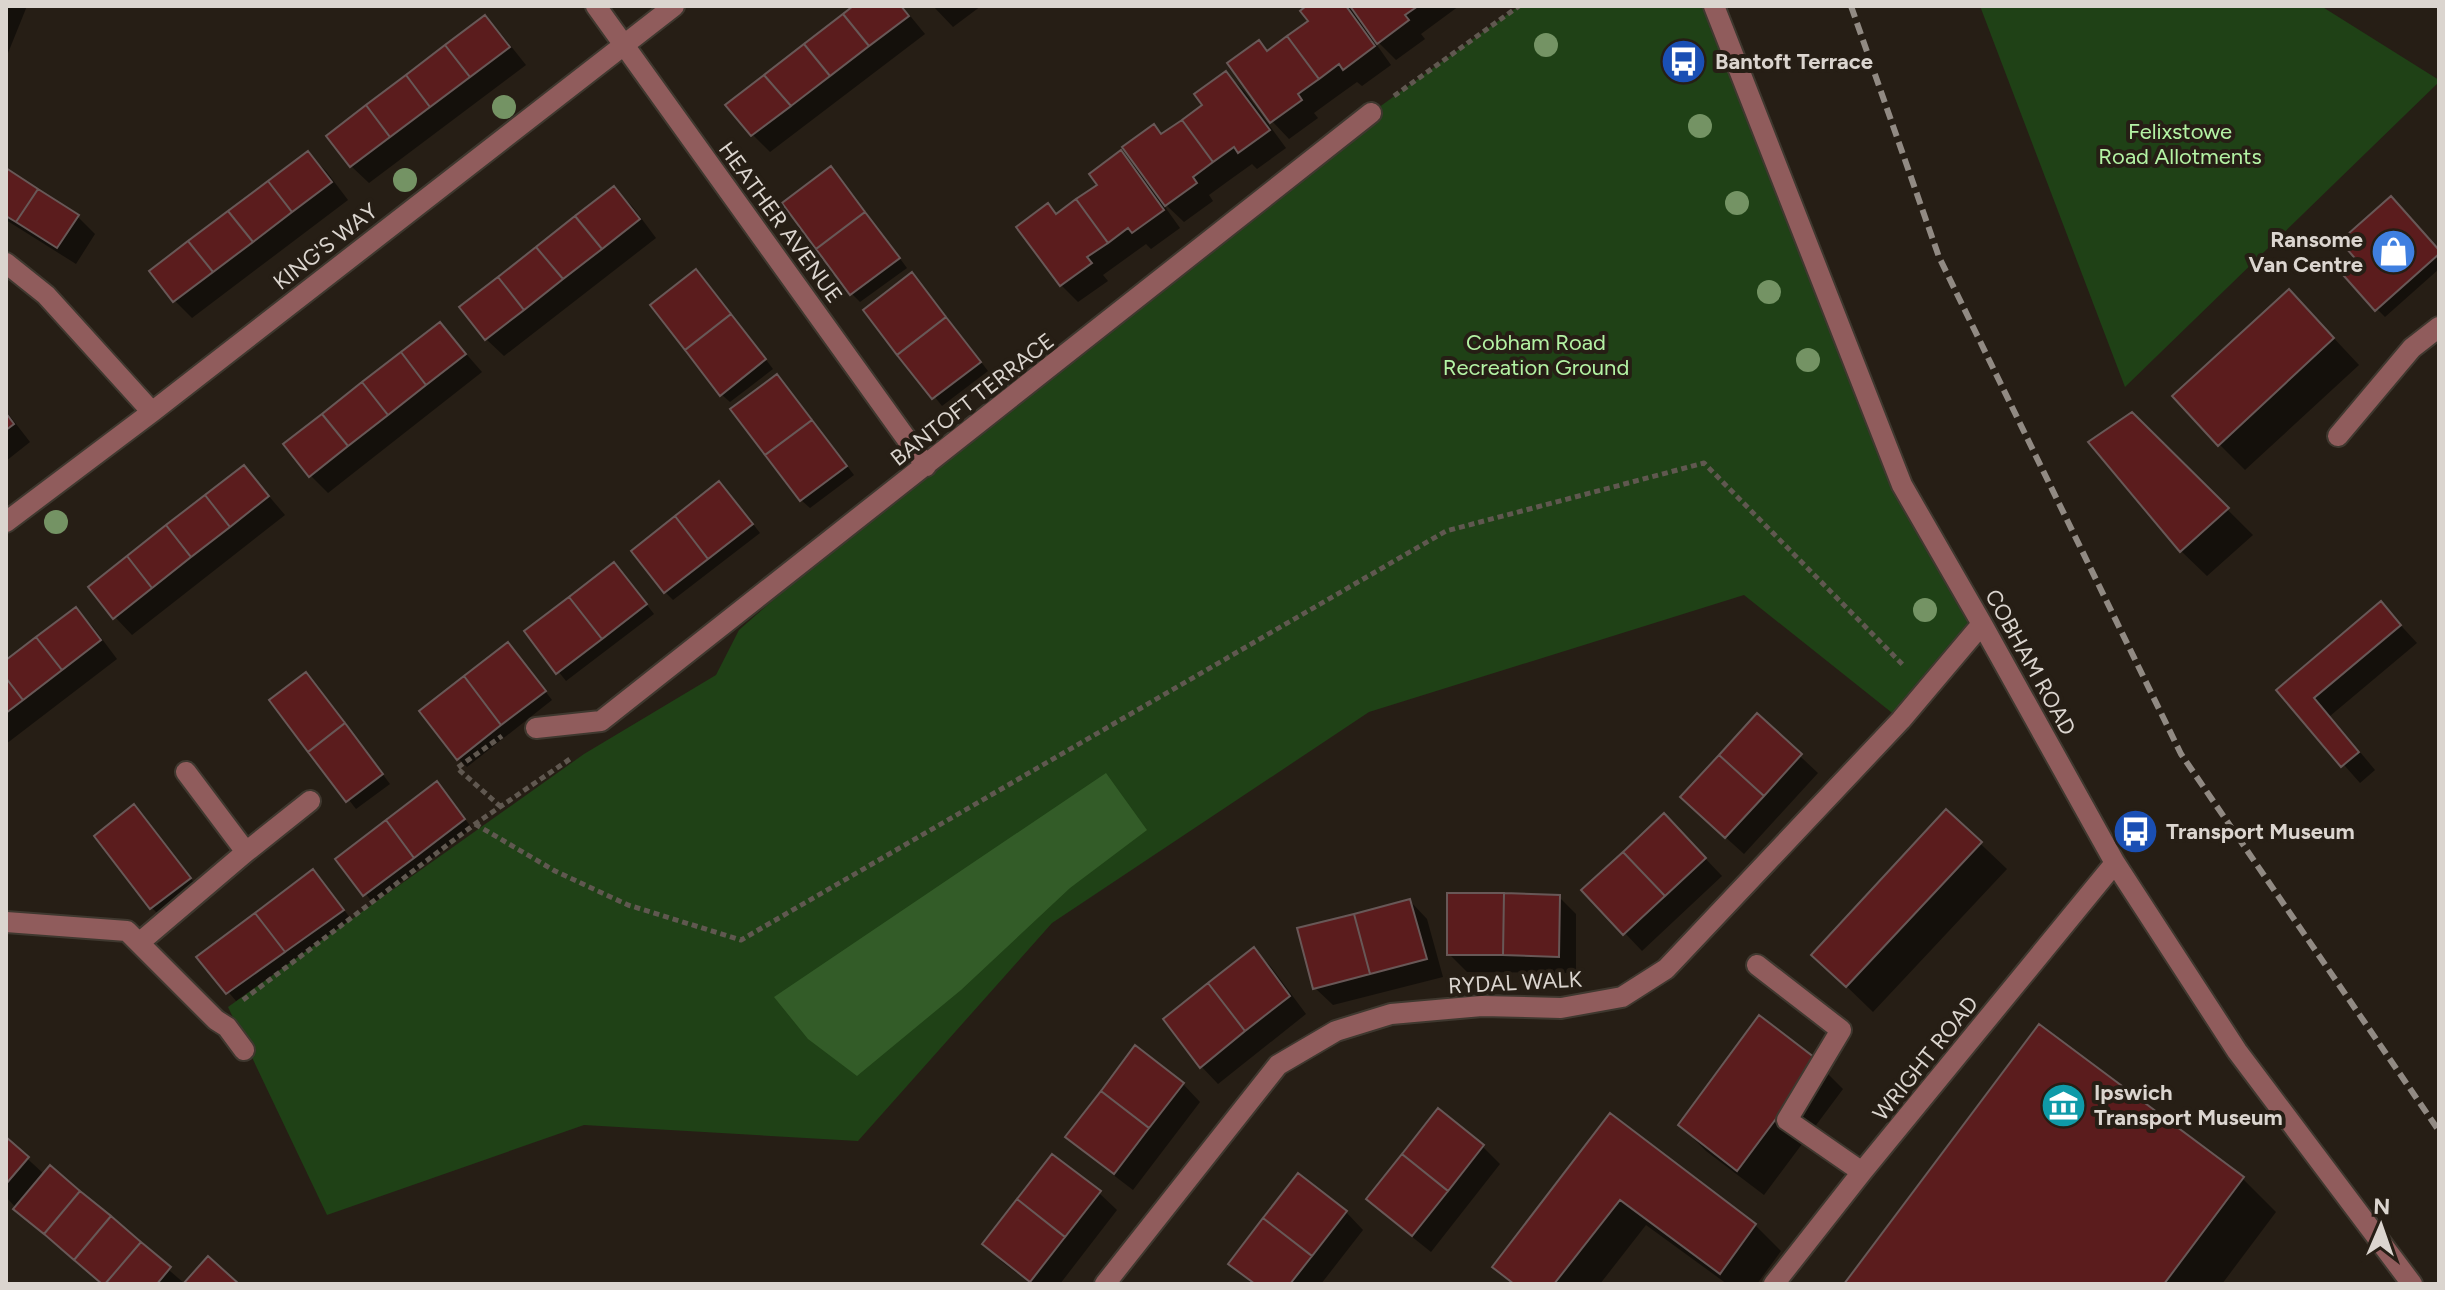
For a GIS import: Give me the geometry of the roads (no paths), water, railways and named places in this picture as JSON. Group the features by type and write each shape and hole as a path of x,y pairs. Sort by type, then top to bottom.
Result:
{"street":[{"name":"HEATHER AVENUE","path":"596,6 926,466"},
{"name":"KING'S WAY","path":"6,522 674,6"},
{"name":"COBHAM ROAD","path":"1714,6 1902,485 2115,863 2237,1051 2412,1284"},
{"name":"BANTOFT TERRACE","path":"536,728 601,721 1371,113"},
{"path":"6,263 46,295 152,412"},
{"path":"2338,436 2412,348 2439,327"},
{"name":"RYDAL WALK","path":"1105,1284 1278,1065 1336,1031 1391,1014 1482,1006 1561,1008 1622,997 1666,969 1927,690 1982,624"},
{"path":"186,772 246,852"},
{"path":"139,943 310,801"},
{"name":"WRIGHT ROAD","path":"1774,1284 2115,863"},
{"path":"6,922 127,931 216,1020 227,1027 244,1050"},
{"path":"1757,965 1841,1030 1787,1120 1862,1172"}],"railway":[{"path":"1851,6 1939,257 2181,754 2439,1131"}],"place":[{"name":"Bantoft Terrace","path":"1684,61"},
{"name":"Ransome Van Centre","path":"2394,252"},
{"name":"Transport Museum","path":"2135,831"},
{"name":"Ipswich Transport Museum","path":"2063,1105"}],"park label":[{"name":"Felixstowe Road Allotments","path":"2180,144"},
{"name":"Cobham Road Recreation Ground","path":"1536,354"}]}
